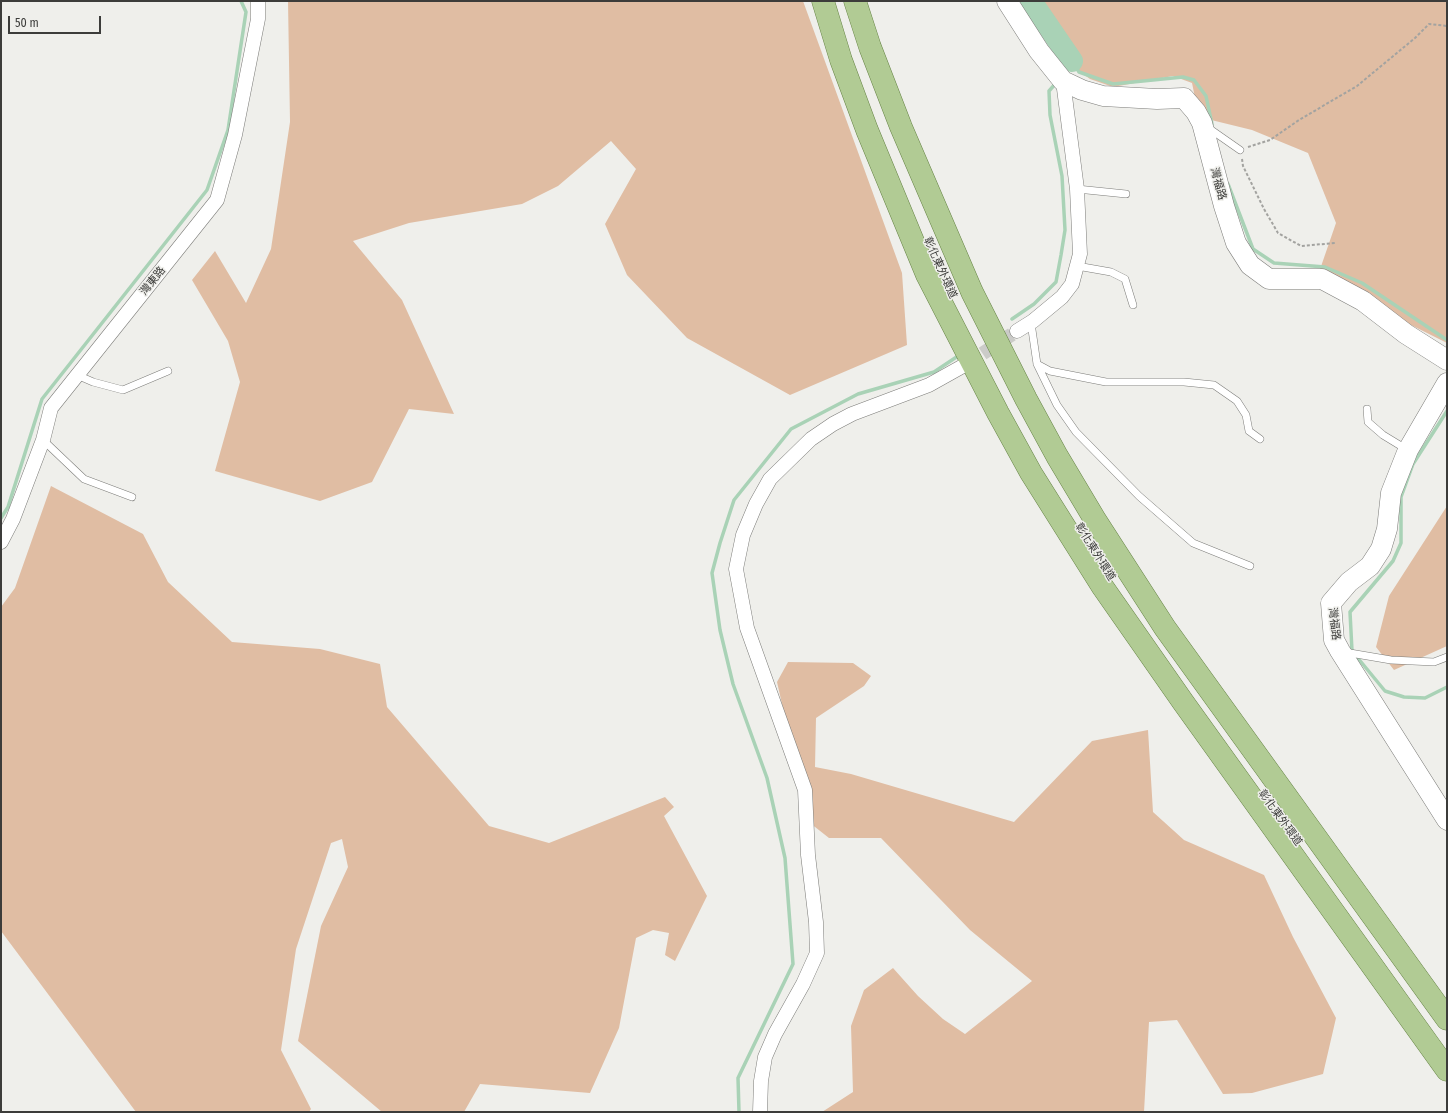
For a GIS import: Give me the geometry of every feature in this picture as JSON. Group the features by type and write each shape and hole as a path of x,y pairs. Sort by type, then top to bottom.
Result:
{"main road":[{"path":"823,1 841,60 867,130 927,275 1031,473 1065,530 1106,592 1447,1070"},
{"name":"彰化東外環道","path":"835,1 852,55 902,182 955,301 1009,408 1111,578 1150,636 1447,1051"},
{"name":"彰化東外環道","path":"855,1 870,47 901,127 972,292 1026,399 1057,456 1109,542 1166,628 1447,1019"},
{"path":"867,1 913,134 947,217 980,288 1034,394 1066,452 1134,562 1199,660 1447,1001"}],"street":[{"name":"灣東路","path":"1,542 13,519 43,440 51,408 217,200 230,157 238,120 258,19 258,1"},
{"name":"灣福路","path":"1007,1 1039,51 1063,81 1082,90 1104,96 1157,99 1184,98 1196,112 1202,123 1224,206 1236,243 1250,265 1269,279 1322,279 1362,301 1406,334 1447,360"},
{"path":"1017,332 1062,297 1072,284 1080,254 1077,189 1063,81"},
{"path":"760,1112 761,1081 765,1057 775,1034 803,984 817,953 816,922 808,855 805,790 747,628 736,569 743,535 756,504 770,479 811,439 833,424 852,414 929,385 963,366"},
{"name":"灣福路","path":"1447,383 1408,450 1390,493 1387,529 1381,549 1370,566 1349,582 1331,603 1334,640 1447,820"}],"lane":[{"path":"1202,123 1240,150"},
{"path":"1077,189 1126,194"},
{"path":"1077,266 1111,272 1125,279 1133,305"},
{"path":"1031,322 1037,364 1057,404 1076,432 1139,496 1193,543 1250,566"},
{"path":"1037,364 1050,371 1106,382 1184,382 1214,385 1237,402 1246,415 1249,431 1260,440"},
{"path":"77,375 93,382 123,390 168,370"},
{"path":"1367,409 1368,422 1383,435 1408,450"},
{"path":"43,440 84,479 132,497"},
{"path":"1340,651 1391,660 1434,662 1447,657"}],"path":[{"path":"1335,244 1301,246 1278,233 1264,209 1244,166 1240,150 1270,140 1299,120 1357,86 1416,38 1429,24 1447,26"}],"shaded area":[{"path":"288,1 803,1 902,273 907,345 790,395 687,338 627,275 605,224 636,169 611,141 558,186 522,204 409,223 353,241 402,300 454,414 409,409 372,482 320,501 215,471 240,382 228,341 192,280 215,251 246,303 271,249 290,122"},
{"path":"1021,1 1447,1 1447,343 1317,278 1336,223 1308,153 1252,130 1199,117 1192,83 1173,76 1113,87 1090,79 1066,62"},
{"path":"51,486 143,534 168,582 232,642 320,649 380,664 387,707 489,826 549,843 665,797 674,807 664,816 707,896 675,961 665,955 669,933 653,930 636,938 619,1028 590,1093 480,1084 464,1112 382,1112 298,1041 321,926 348,867 342,839 331,843 296,949 281,1050 311,1109 309,1112 136,1112 1,931 1,607 15,588"},
{"path":"1447,506 1447,646 1394,670 1376,647 1389,596"},
{"path":"788,662 853,663 871,676 864,686 816,718 815,767 851,774 1014,822 1092,741 1148,730 1153,812 1184,840 1264,875 1293,937 1336,1018 1323,1074 1252,1093 1223,1094 1177,1020 1149,1022 1144,1112 822,1112 853,1092 851,1026 864,990 893,968 918,996 943,1019 965,1034 1032,981 970,930 881,838 829,838 810,823 777,682"}],"waterway":[{"path":"1,518 8,507 42,399 207,190 228,130 246,12 241,1"},
{"path":"1031,1 1072,61"},
{"path":"1064,71 1072,61 1079,72 1113,84 1183,77 1194,80 1206,96 1212,124"},
{"path":"1012,319 1034,304 1056,282 1065,230 1062,176 1050,115 1049,91 1056,83"},
{"path":"1228,184 1253,249 1274,263 1325,267 1362,283 1447,340"},
{"path":"739,1112 738,1078 793,964 785,858 767,778 733,684 720,630 712,573 720,543 734,500 791,429 858,394 934,372 958,356"},
{"path":"1447,411 1413,464 1401,497 1401,543 1393,561 1350,612 1352,651 1385,691 1404,697 1425,698 1447,687"}],"tunnel":[{"path":"965,365 1017,331"}]}
